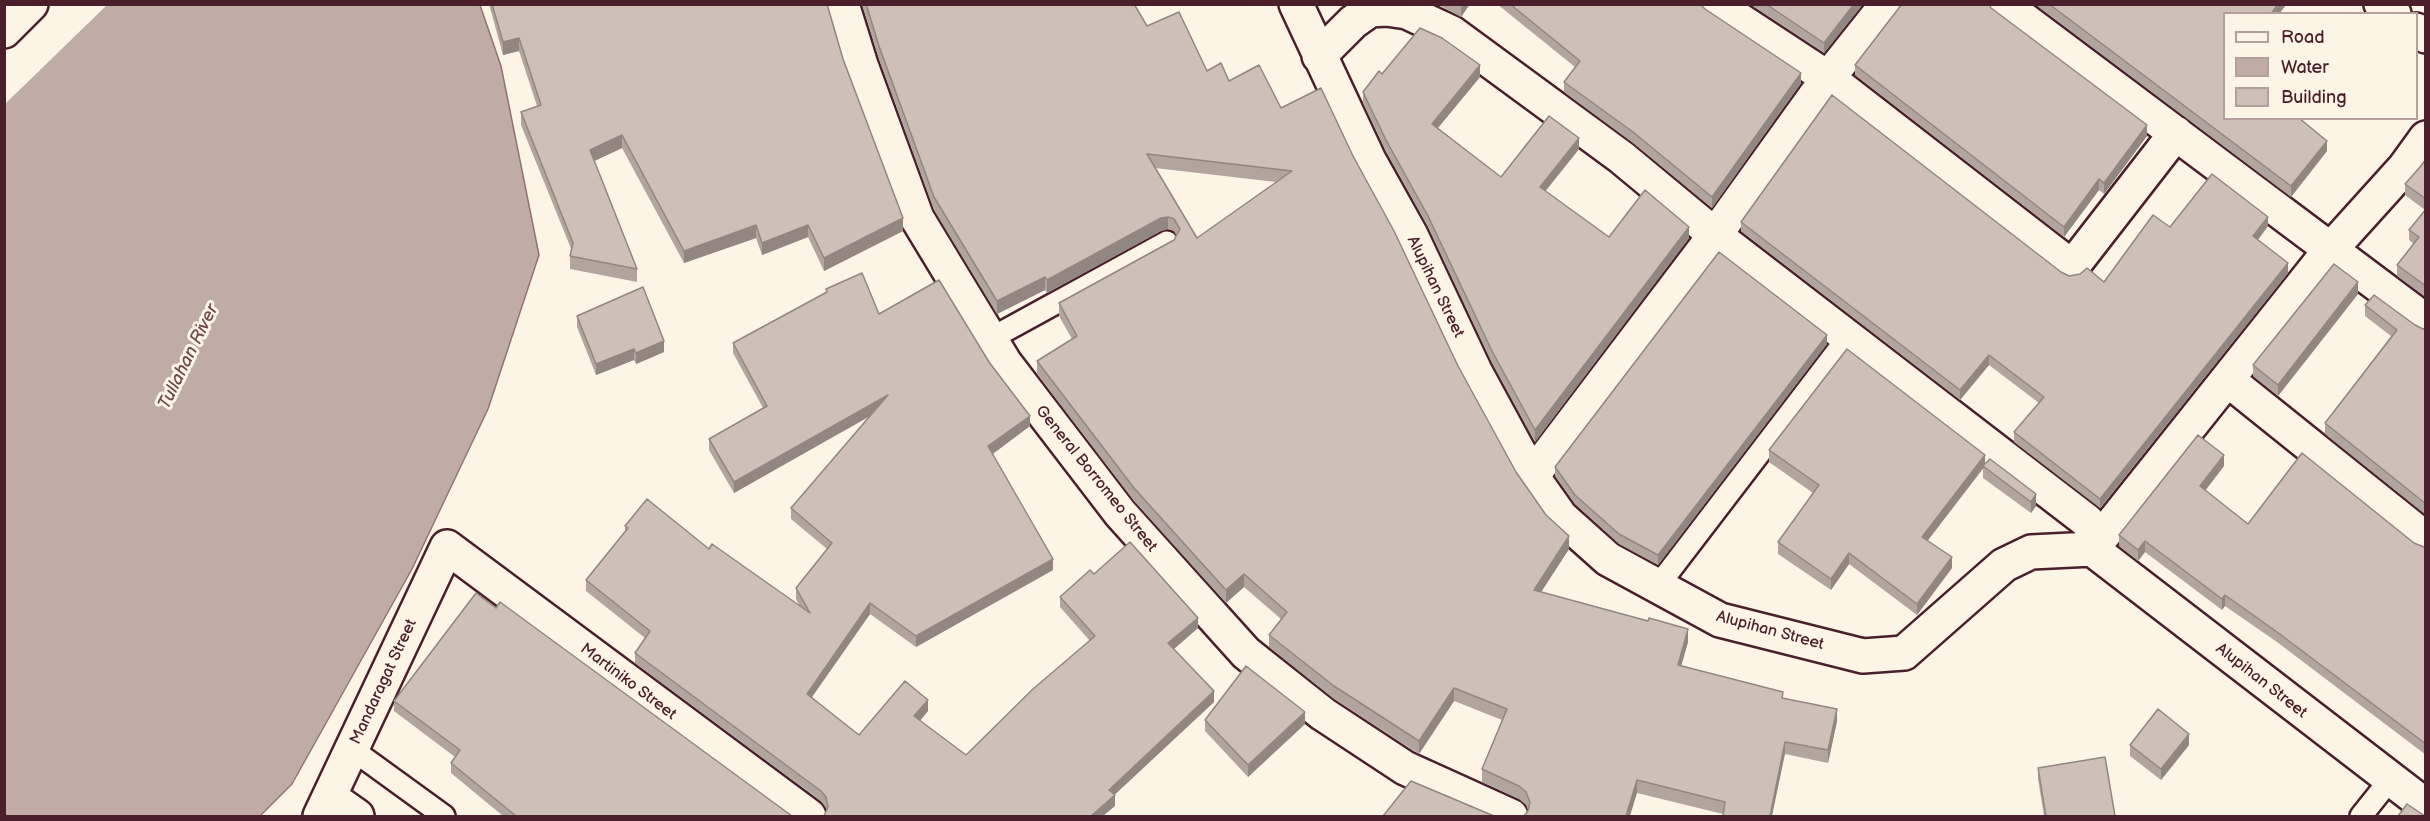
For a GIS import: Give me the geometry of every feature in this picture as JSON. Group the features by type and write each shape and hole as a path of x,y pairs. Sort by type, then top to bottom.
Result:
{"main road":[{"path":"4,31 31,4"},
{"name":"General Borromeo Street","path":"842,4 861,65 917,218 1005,363 1120,513 1246,653 1323,714 1405,768 1511,816"},
{"name":"Alupihan Street","path":"1296,4 1369,160 1411,236 1475,371 1532,476 1561,517 1608,559 1720,620 1863,656 1904,653 2004,565 2031,552 2095,545 2390,781 2426,806"},
{"path":"1715,4 1828,78 2072,267 2176,133"},
{"path":"1532,476 1715,235 1828,78 1887,4"},
{"path":"2003,4 2426,321"},
{"path":"1319,56 1353,22 1370,10 1386,9 1407,12 1452,33 1621,157 1715,235 2087,521 2095,545"},
{"path":"2095,545 2229,380 2331,249 2405,167 2426,138"},
{"path":"2229,380 2426,540"},
{"name":"Mandaragat Street","path":"325,807 447,547"},
{"name":"Martiniko Street","path":"447,547 809,816"},
{"path":"325,807 357,816"}],"lane":[{"path":"990,339 1167,242"},
{"path":"1657,587 1849,336"},
{"path":"353,750 444,816"},
{"path":"2361,816 2390,781"}],"water":[{"name":"Tullahan River","path":"5,5 480,5 501,66 539,255 488,409 412,569 292,784 260,816 5,816"}],"pier":[{"path":"5,5 107,5 5,104"}],"building":[{"path":"492,4 827,4 843,59 903,218 824,258 808,225 762,243 756,225 684,251 622,135 590,150 637,269 570,256 573,243 521,112 541,105 519,38 503,42"},
{"path":"866,4 1134,4 1147,26 1179,12 1207,71 1221,63 1229,81 1259,65 1281,108 1321,88 1353,156 1394,231 1458,366 1516,472 1546,515 1569,536 1534,590 1648,621 1649,618 1688,629 1678,665 1783,692 1782,698 1837,709 1828,750 1785,742 1770,816 1723,816 1725,802 1637,780 1626,816 1524,816 1530,802 1526,792 1519,786 1482,769 1507,709 1454,688 1419,741 1334,686 1269,635 1287,612 1244,574 1226,590 1134,488 1037,361 1077,336 1059,303 1174,240 1180,229 1174,219 1161,218 1047,280 1045,277 997,301 934,197","holes":["1147,154 1292,171 1197,238"]},
{"path":"1510,4 1700,4 1801,73 1712,197 1633,132 1564,82 1580,61"},
{"path":"1766,4 1854,4 1824,43"},
{"path":"1902,4 1989,4 1991,8 2147,125 2104,183 2099,179 2064,227 1855,65"},
{"path":"2049,4 2278,4 2272,12 2223,12 2223,120 2301,120 2327,141 2291,186"},
{"path":"1420,28 1442,38 1480,65 1432,124 1501,177 1549,116 1579,138 1540,187 1609,237 1645,190 1689,227 1535,430 1492,351 1428,216 1386,140 1363,92 1379,71 1382,74"},
{"path":"1832,95 2069,276 2080,274 2087,268 2104,282 2153,215 2170,227 2212,174 2268,217 2253,236 2288,263 2100,499 2014,432 2044,397 1989,355 1960,390 1741,222"},
{"path":"2426,159 2426,199 2405,184"},
{"path":"2426,209 2426,286 2397,265 2419,237 2409,230"},
{"path":"1719,252 1827,335 1658,555 1619,534 1575,495 1555,467"},
{"path":"2334,264 2358,282 2278,385 2253,365"},
{"path":"862,273 879,314 939,280 989,362 1030,416 988,446 1053,559 916,636 870,603 807,694 859,735 905,681 928,700 914,716 966,755 1033,689 1095,636 1060,597 1090,570 1094,574 1130,542 1198,618 1168,643 1214,691 1109,790 1115,795 1091,816 824,816 828,807 826,797 821,791 635,653 650,631 586,580 628,528 625,526 647,499 709,549 712,544 810,613 796,588 832,543 791,508 888,395 734,482 709,439 767,406 733,343 827,292 826,289"},
{"path":"643,287 664,341 636,353 634,349 596,364 577,316"},
{"path":"2374,295 2415,325 2426,328 2426,504 2325,423 2397,330 2365,305"},
{"path":"1847,349 1985,455 1922,537 1952,557 1917,604 1849,553 1831,579 1778,542 1819,485 1769,450"},
{"path":"2198,435 2224,455 2200,486 2248,524 2302,453 2414,543 2426,547 2426,744 2225,595 2222,599 2145,541 2138,550 2119,535"},
{"path":"1990,459 2036,494 2031,502 1983,466"},
{"path":"476,593 496,608 500,602 792,816 516,816 451,763 460,750 394,701"},
{"path":"1246,666 1305,712 1248,765 1205,720"},
{"path":"2158,709 2189,734 2161,769 2130,745"},
{"path":"2105,757 2115,816 2046,816 2038,768"},
{"path":"1411,781 1494,816 1383,816"},
{"path":"2407,804 2425,816 2398,816"}]}
